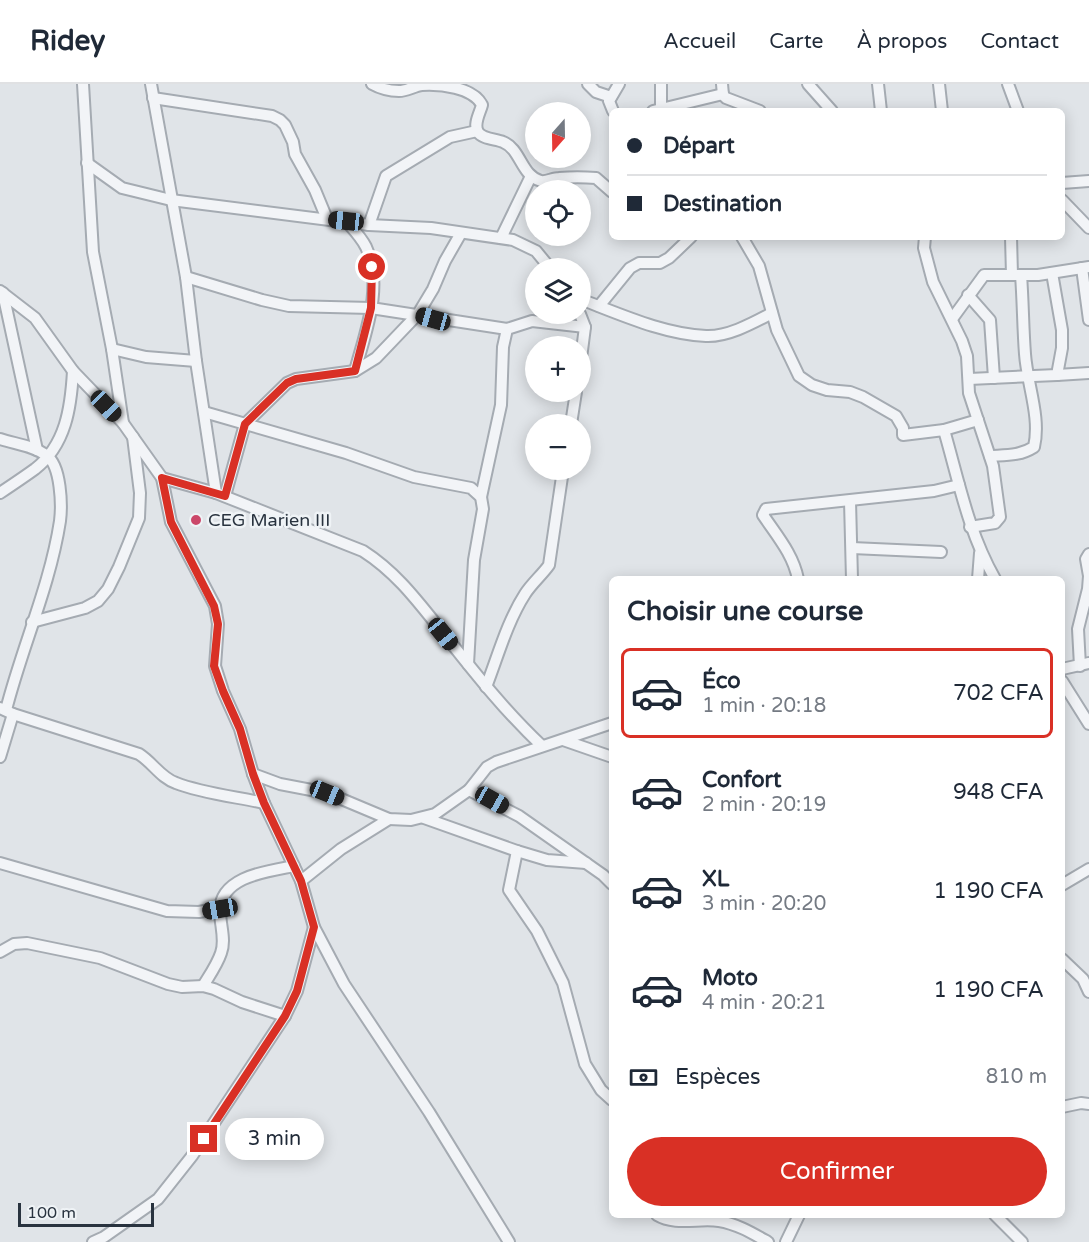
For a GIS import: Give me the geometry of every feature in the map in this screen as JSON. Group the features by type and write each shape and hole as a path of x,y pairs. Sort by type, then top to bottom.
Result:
{"street":[{"path":"82,84 93,252 112,349 123,423"},
{"path":"151,84 186,277 204,412 221,494"},
{"path":"372,84 388,90 401,91 418,86 441,85 478,98 482,105 476,123 477,131 480,135 513,147 520,162 531,176 542,181 559,178 596,178 609,189"},
{"path":"588,84 596,92 611,97"},
{"path":"611,108 609,101 619,84"},
{"path":"656,108 661,84"},
{"path":"808,84 829,108"},
{"path":"878,84 881,108"},
{"path":"939,84 942,108"},
{"path":"1008,84 1017,108"},
{"path":"662,108 722,89 726,98 752,108"},
{"path":"153,98 272,116 280,120 293,142 295,154 315,190 327,219"},
{"path":"369,225 386,176 450,137 477,131"},
{"path":"87,163 122,188 171,200 369,225 409,225 501,238 528,246 542,258"},
{"path":"501,238 531,176"},
{"path":"1065,183 1089,181"},
{"path":"1065,203 1089,228"},
{"path":"346,221 360,237 372,267 371,308 355,371"},
{"path":"221,494 245,424 287,383 296,379 355,371 376,358 418,314 461,233"},
{"path":"599,306 630,268 639,263 660,263 669,258 688,240"},
{"path":"744,240 759,266 777,330 799,376 812,385 827,390 850,392 864,397 896,416 903,428 903,435 944,430 978,420"},
{"path":"925,240 924,248 933,282 952,319 967,356 969,393 990,456 1000,517 995,523 970,527"},
{"path":"990,456 1020,454 1034,447 1036,438 1025,356 1024,311 1011,240"},
{"path":"952,319 984,275 1052,273 1085,267 1089,320"},
{"path":"1052,273 1062,330 1062,348 1057,375"},
{"path":"186,277 261,300 289,306 371,308 507,329 532,321 585,327"},
{"path":"1,292 35,318 73,371 123,423 162,478 171,522 214,606 218,624 214,666 240,729 264,803 301,881 314,927 344,984 429,1112 509,1242"},
{"path":"1,292 37,450"},
{"path":"968,295 990,320 993,378"},
{"path":"591,303 658,328 708,336 745,328 772,313"},
{"path":"584,324 584,336"},
{"path":"468,664 474,560 483,509 481,497 501,405 503,347 507,329"},
{"path":"112,349 146,357 196,361"},
{"path":"0,493 37,468 48,456 65,428 71,404 73,371"},
{"path":"969,379 1089,374"},
{"path":"204,412 346,453 414,477 471,488 481,497"},
{"path":"944,430 970,527 992,576"},
{"path":"32,622 85,608 98,601 108,589 139,518 140,493 133,437"},
{"path":"0,439 37,450 48,456 56,467 60,518 54,550 6,711 0,757"},
{"path":"162,478 221,494 363,550 384,565 406,588 486,687 542,746"},
{"path":"486,687 514,612 526,591 543,575 549,565 562,480"},
{"path":"797,576 795,565 763,515 763,512 770,507 934,491 959,484"},
{"path":"850,501 852,576"},
{"path":"852,548 941,552"},
{"path":"978,576 980,553"},
{"path":"1065,668 1084,665 1078,629 1089,576 1086,559 1089,554"},
{"path":"1078,629 1089,626"},
{"path":"1065,686 1089,724"},
{"path":"6,711 139,754 151,761 162,776 176,783 264,803"},
{"path":"253,774 280,784 327,793 388,819 411,820 435,814 470,790 487,768 496,762 609,724"},
{"path":"563,740 609,756"},
{"path":"470,790 519,816 609,882"},
{"path":"424,818 547,860 586,863"},
{"path":"301,881 341,849 388,819"},
{"path":"517,851 509,890 537,931 563,983 585,1064 601,1090 609,1097"},
{"path":"0,863 167,911 199,912 220,909"},
{"path":"203,986 221,953 223,942 220,909 230,889 242,880 258,873 294,866"},
{"path":"1065,883 1089,869"},
{"path":"93,1242 158,1199 192,1156 285,1016 297,991 314,927"},
{"path":"0,952 14,944 27,943 100,958 182,987 214,988 242,1002 285,1016"},
{"path":"1065,962 1083,979 1089,992"},
{"path":"1065,1106 1089,1104"},
{"path":"667,1218 677,1221 717,1221 737,1226 768,1242"},
{"path":"786,1242 797,1218"},
{"path":"999,1218 1022,1242"}],"place":[{"name":"CEG Marien III","path":"196,520"}],"route":[{"path":"204,1139 285,1016 297,991 314,927 301,881 264,803 240,729 214,666 218,624 214,606 171,522 162,478 225,496 245,424 287,383 296,379 355,371 373,296 372,267"}]}
